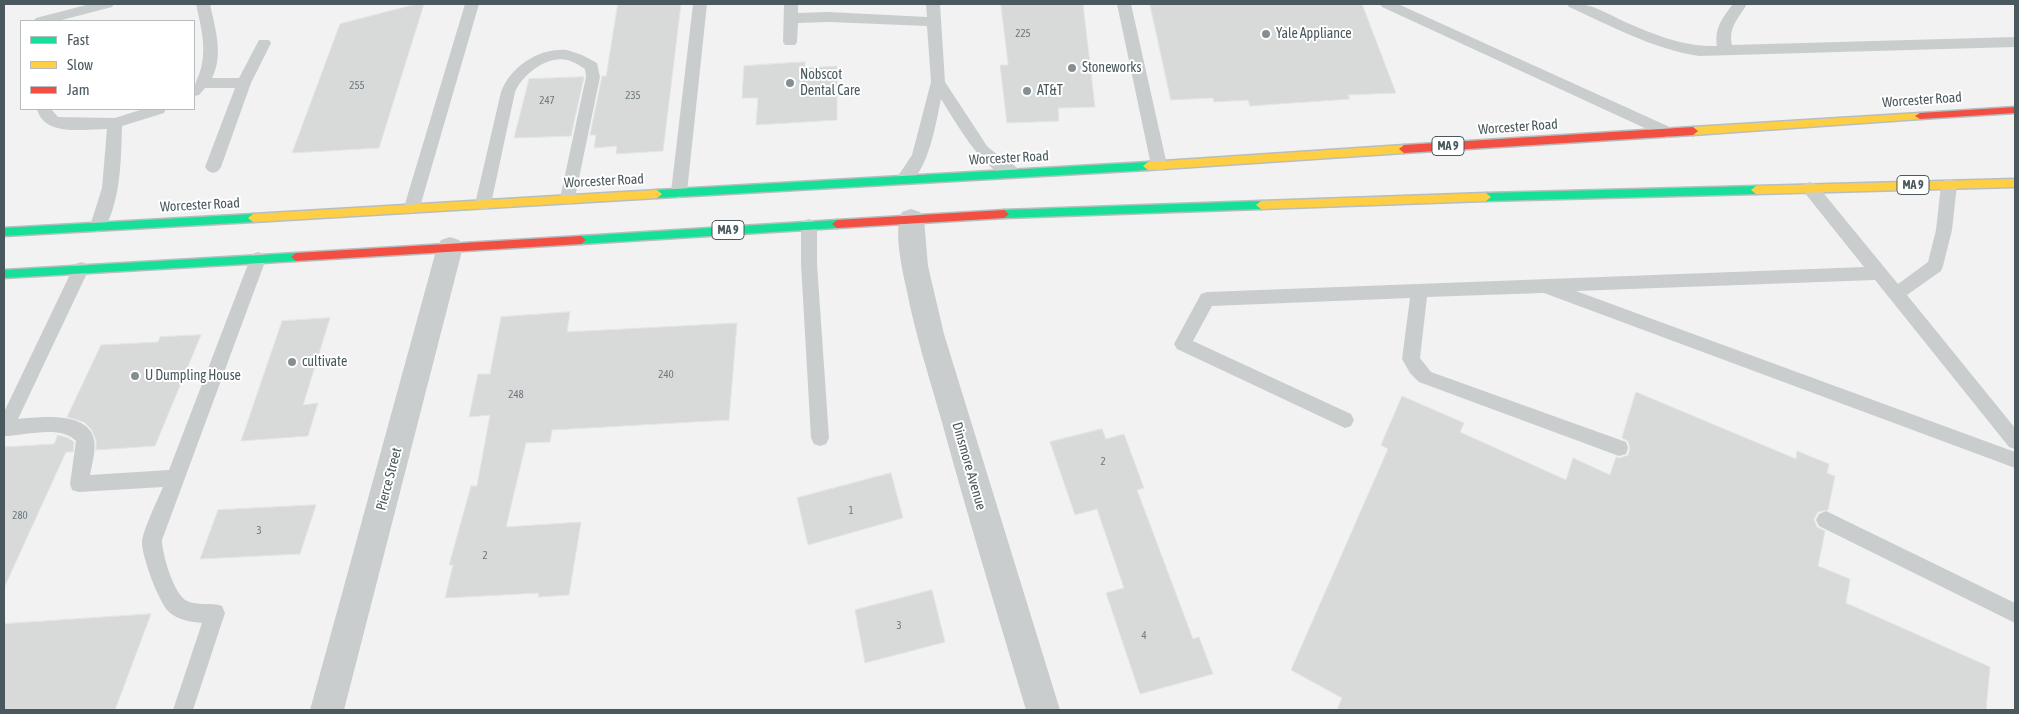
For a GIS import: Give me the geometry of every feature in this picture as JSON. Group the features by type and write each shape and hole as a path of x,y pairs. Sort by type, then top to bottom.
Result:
{"highway":[{"name":"Worcester Road","path":"4,232 1158,165 2015,110"},
{"name":"MA 9","path":"4,274 911,219 1113,209 2015,183"}],"street":[{"name":"Dinsmore Avenue","path":"911,219 913,253 919,290 974,485 1043,710"},
{"name":"Pierce Street","path":"328,710 450,247"}],"lane":[{"path":"44,20 107,4"},
{"path":"198,87 209,71 212,58 203,4"},
{"path":"412,208 472,4"},
{"path":"679,192 700,4"},
{"path":"790,42 791,4"},
{"path":"904,179 920,155 938,82 933,4"},
{"path":"1124,4 1158,165"},
{"path":"1386,4 1667,132"},
{"path":"1574,4 1686,50 1726,51 2015,42"},
{"path":"1726,51 1721,38 1723,29 1740,4"},
{"path":"791,18 830,17 934,22"},
{"path":"213,166 244,83 264,43"},
{"path":"483,204 508,92 515,78 538,62 553,56 566,55 592,67 593,77 568,198"},
{"path":"938,82 982,150 991,159 1014,173"},
{"path":"198,87 244,83"},
{"path":"45,110 49,118 60,123 115,122 156,110"},
{"path":"98,226 109,193 115,122"},
{"path":"1896,294 1935,266 1944,230 1949,185"},
{"path":"1810,188 2015,441"},
{"path":"809,225 809,264 820,438"},
{"path":"183,710 214,612 182,610 173,604 168,595 152,548 154,531 258,259"},
{"path":"81,269 5,428 63,425 79,431 84,437 85,445 78,484 174,478"},
{"path":"1345,420 1182,344 1207,299 1879,273"},
{"path":"1542,286 2015,460"},
{"path":"1419,291 1411,359 1416,368 1425,377 1619,448"},
{"path":"1826,520 2015,613"}],"building":[{"path":"417,4 424,4 379,148 292,153 340,24"},
{"path":"618,4 681,4 663,151 616,154 617,146 594,148 596,135 590,135 602,76 606,76"},
{"path":"1001,4 1083,4 1095,107 1058,108 1059,121 1007,123 1000,65 1008,65"},
{"name":"Yale Appliance","path":"1150,4 1362,4 1396,93 1348,95 1350,99 1250,106 1248,100 1214,102 1213,98 1171,100"},
{"name":"Nobscot Dental Care","path":"805,62 805,68 837,66 837,120 756,125 758,98 742,98 744,66"},
{"path":"584,77 571,136 514,138 529,79"},
{"path":"570,312 567,332 737,323 729,420 552,430 550,442 526,443 506,527 581,522 569,595 538,597 539,593 445,598 453,565 449,565 471,486 477,486 490,415 469,417 478,374 490,374 501,317"},
{"name":"cultivate","path":"330,318 303,405 318,403 308,436 241,441 282,321"},
{"name":"U Dumpling House","path":"201,335 155,446 96,450 96,440 91,429 84,422 67,417 101,345 158,342 160,337"},
{"path":"1636,392 1796,459 1797,451 1829,464 1827,473 1835,476 1828,510 1818,512 1814,519 1817,527 1825,531 1818,566 1850,579 1846,603 1990,667 1986,710 1337,710 1342,698 1291,670 1388,449 1381,445 1402,396 1464,423 1460,432 1566,480 1573,458 1610,475 1616,457 1620,458 1628,455 1630,449 1628,441 1622,438"},
{"path":"1102,429 1106,439 1124,434 1144,488 1137,490 1193,639 1199,637 1213,674 1140,694 1106,593 1124,588 1097,509 1075,515 1050,442"},
{"path":"58,435 74,442 73,452 66,452 4,588 4,447 54,444"},
{"path":"891,473 903,518 808,545 797,498"},
{"path":"316,505 300,554 200,559 218,510"},
{"path":"932,590 945,642 865,663 855,610"},
{"path":"151,614 115,710 4,710 4,624"}],"traffic: fast":[{"path":"657,194 1148,166"},
{"path":"1486,197 1756,190"},
{"path":"1004,214 1261,205"},
{"path":"4,232 253,218"},
{"path":"581,240 837,224"},
{"path":"4,274 296,257"}],"traffic: slow":[{"path":"1693,131 1920,116"},
{"path":"1148,166 1404,149"},
{"path":"1756,190 2015,183"},
{"path":"253,218 657,194"},
{"path":"1261,205 1486,197"}],"traffic: jam":[{"path":"1920,116 2015,110"},
{"path":"1404,149 1693,131"},
{"path":"837,224 1004,214"},
{"path":"296,257 581,240"}],"place":[{"name":"Yale Appliance","path":"1266,34"},
{"name":"Stoneworks","path":"1072,68"},
{"name":"Nobscot Dental Care","path":"790,83"},
{"name":"AT&T","path":"1027,91"},
{"name":"cultivate","path":"292,362"},
{"name":"U Dumpling House","path":"135,376"}]}
